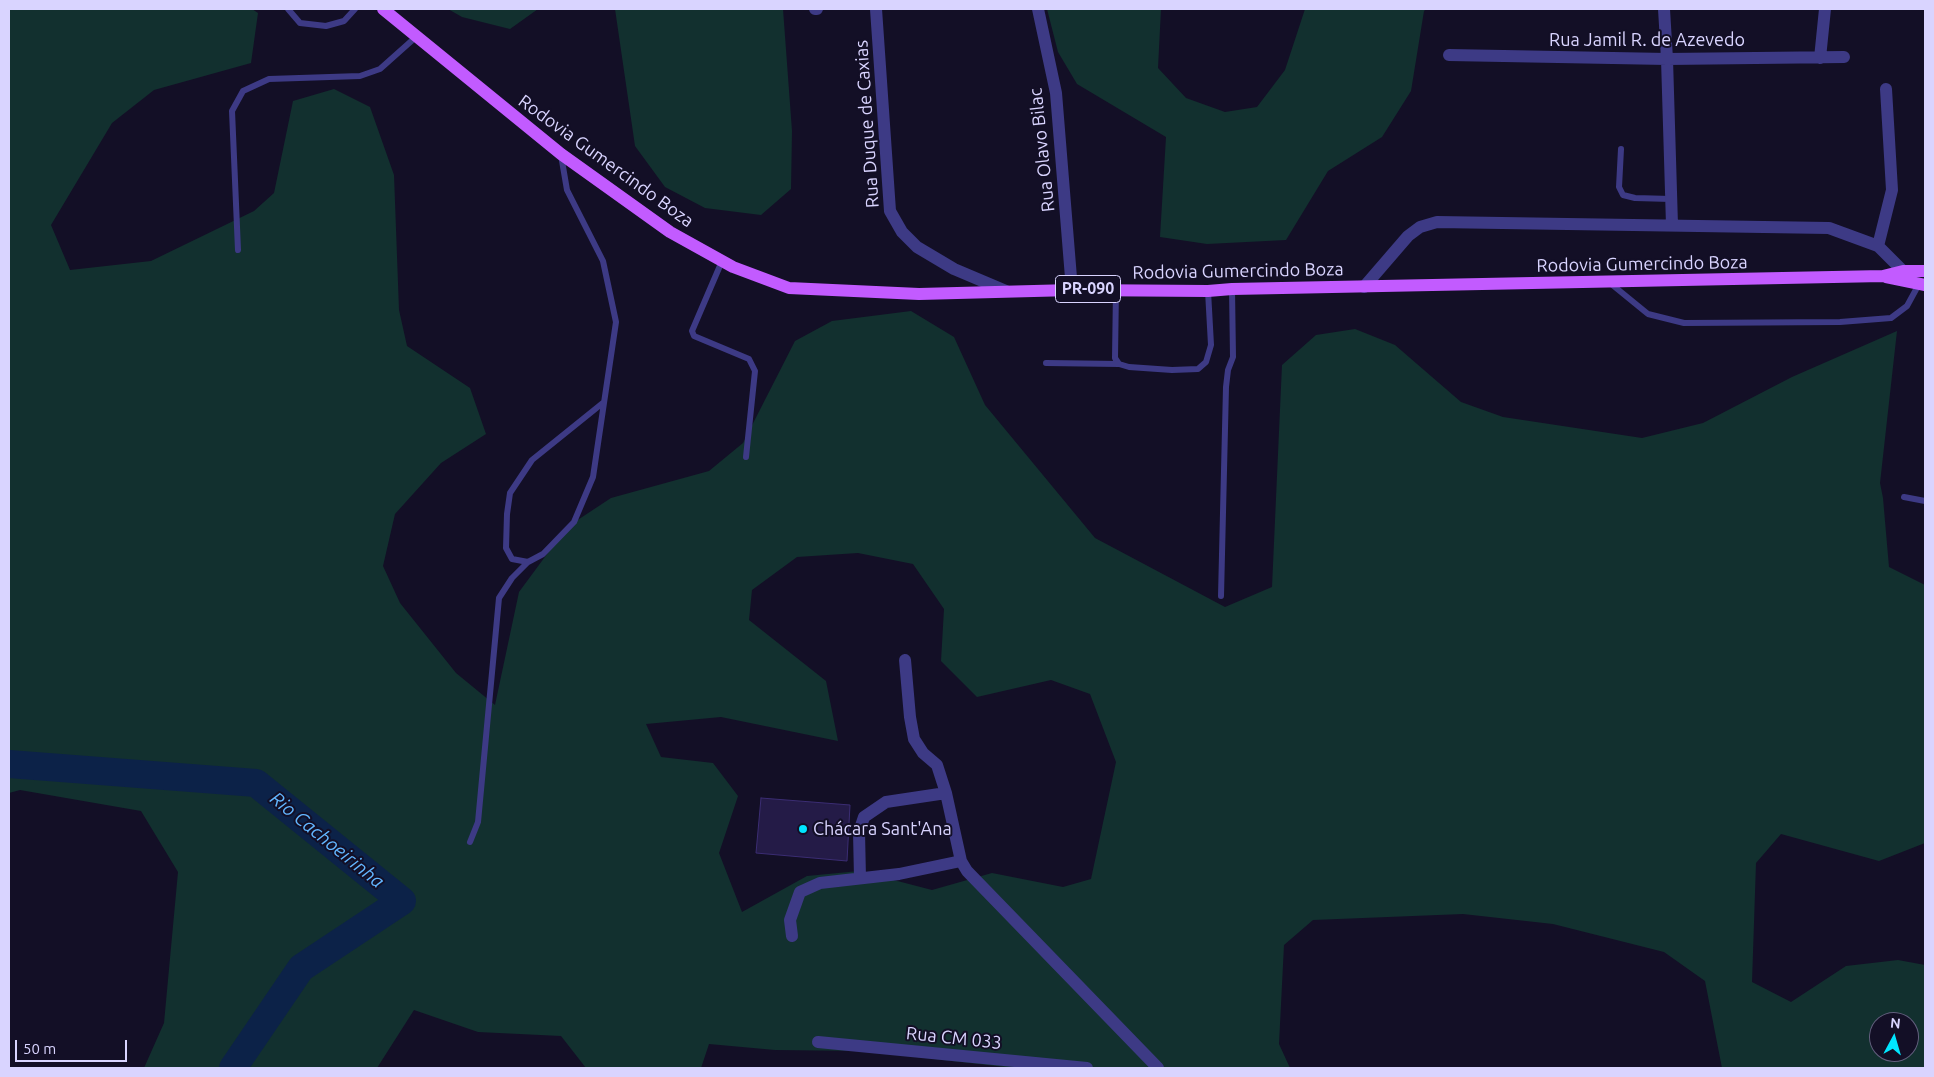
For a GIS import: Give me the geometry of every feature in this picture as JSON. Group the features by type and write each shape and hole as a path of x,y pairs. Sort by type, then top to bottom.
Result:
{"main road":[{"name":"Rodovia Gumercindo Boza","path":"383,9 561,154 670,232 733,268 789,288 919,294 1116,289 1208,291 1883,276 1925,270"},
{"name":"Rodovia Gumercindo Boza","path":"1883,276 1922,285"}],"street":[{"name":"Rua Duque de Caxias","path":"876,9 890,211 902,232 917,247 954,269 1006,291"},
{"name":"Rua Olavo Bilac","path":"1038,9 1056,93 1072,290"},
{"path":"1664,9 1672,225"},
{"path":"1820,58 1825,9"},
{"name":"Rua Jamil R. de Azevedo","path":"1449,55 1667,59 1844,57"},
{"path":"1878,246 1892,190 1886,89"},
{"path":"1364,287 1408,236 1420,227 1436,222 1830,228 1878,246 1903,272"},
{"path":"905,660 914,740 923,753 937,765 946,793 961,861 967,871 1158,1068"},
{"path":"860,878 859,832 864,817 886,802 946,793"},
{"path":"792,936 790,920 800,892 820,882 899,874 961,861"},
{"name":"Rua CM 033","path":"818,1042 1087,1068"}],"lane":[{"path":"288,9 300,23 326,26 344,21 355,9"},
{"path":"238,250 232,111 243,92 270,79 360,76 380,69 417,36"},
{"path":"1621,149 1619,187 1623,195 1635,198 1671,199"},
{"path":"470,842 478,822 498,598 512,578 528,562 543,554 574,522 592,478 616,322 603,261 567,190 561,154"},
{"path":"722,261 692,331 694,336 748,360 752,365 754,371 746,457"},
{"path":"1610,283 1648,314 1684,323 1840,322 1891,318 1907,306 1922,285"},
{"path":"1116,289 1115,358 1119,364"},
{"path":"1221,596 1226,387 1228,370 1233,357 1232,289"},
{"path":"1046,363 1119,364 1129,367 1172,370 1198,369 1206,362 1211,345 1208,291"},
{"path":"528,562 512,558 506,548 507,514 510,494 532,460 604,402"},
{"path":"1904,497 1925,501"}],"green space":[{"path":"9,9 252,9 258,13 251,63 154,90 112,123 51,225 70,270 151,261 254,211 274,193 293,101 334,89 370,107 394,175 399,310 407,346 470,388 486,434 441,463 395,514 383,566 400,603 456,673 495,705 519,592 567,527 611,498 709,471 743,443 795,341 832,321 911,311 954,337 985,405 1095,538 1225,607 1272,587 1282,365 1316,335 1355,329 1395,345 1461,402 1503,417 1642,438 1703,423 1792,377 1897,331 1880,483 1889,567 1925,585 1925,843 1879,861 1781,834 1756,863 1752,982 1791,1002 1846,966 1898,960 1925,965 1925,1068 1722,1068 1705,981 1664,952 1553,924 1463,914 1313,920 1284,945 1279,1044 1290,1068 1014,1068 862,1051 775,1050 709,1044 701,1068 586,1068 561,1036 478,1032 414,1010 377,1068 144,1068 164,1023 178,872 141,811 20,790 9,793","holes":["858,553 913,564 944,609 941,661 977,697 1051,680 1090,694 1116,762 1091,879 1063,887 992,873 932,890 859,871 807,876 742,912 719,853 738,796 713,763 661,757 646,724 721,717 838,741 826,681 749,620 752,590 797,557"]},
{"path":"448,9 538,9 510,29 462,17"},
{"path":"615,9 783,9 792,131 791,189 761,215 705,208 665,187 635,146"},
{"path":"1047,9 1161,9 1158,68 1186,98 1225,112 1257,107 1285,70 1305,9 1426,9 1424,11 1411,91 1382,137 1328,171 1286,240 1207,244 1160,237 1166,137 1077,84 1058,52"}],"building":[{"name":"Chácara Sant'Ana","path":"761,798 850,805 847,861 756,853"}],"waterway":[{"name":"Rio Cachoeirinha","path":"9,764 256,783 402,901 301,968 233,1068"}],"place":[{"name":"Chácara Sant'Ana","path":"803,829"}]}
